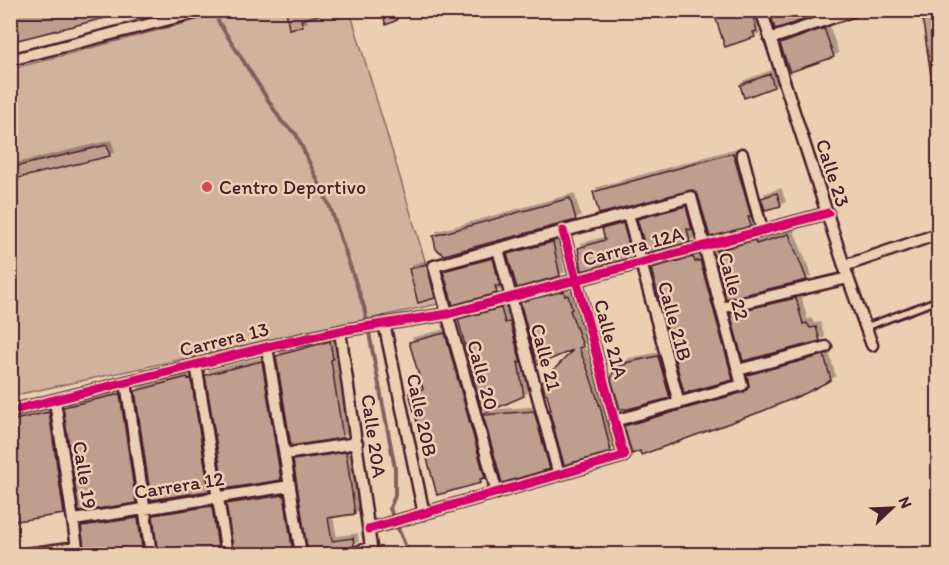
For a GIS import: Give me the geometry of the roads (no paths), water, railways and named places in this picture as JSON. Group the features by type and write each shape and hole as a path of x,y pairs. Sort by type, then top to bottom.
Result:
{"street":[{"path":"10,60 180,14 205,10"},
{"name":"Calle 23","path":"761,10 872,345"},
{"path":"770,39 855,10"},
{"path":"742,154 762,230"},
{"name":"Calle 22","path":"628,214 691,197 738,370 742,386 679,403"},
{"name":"Carrera 12A","path":"448,314 828,213"},
{"path":"498,249 628,214"},
{"name":"Calle 21B","path":"628,214 679,403"},
{"name":"Calle 21A","path":"559,475 624,456 563,231"},
{"path":"844,266 939,234"},
{"name":"Calle 20","path":"497,493 434,266 498,249"},
{"name":"Calle 21","path":"498,249 559,475"},
{"path":"721,308 848,278"},
{"name":"Carrera 13","path":"10,411 343,330 448,314"},
{"name":"Calle 20B","path":"382,324 424,514"},
{"name":"Calle 20A","path":"343,330 371,547 352,555"},
{"path":"267,347 301,555"},
{"path":"738,370 826,347"},
{"path":"196,364 227,555"},
{"path":"126,382 151,555"},
{"name":"Calle 19","path":"55,401 78,551"},
{"path":"614,420 679,403"},
{"path":"285,454 357,443"},
{"path":"369,529 559,475"},
{"name":"Carrera 12","path":"74,520 290,486"},
{"path":"27,555 78,551"}],"lane":[{"path":"866,327 939,300"}],"waterway":[{"path":"218,21 282,122 296,134 330,207 364,307 395,468 395,496 390,508 393,517"},
{"path":"397,526 409,554"}],"place":[{"name":"Centro Deportivo","path":"207,187"}]}
